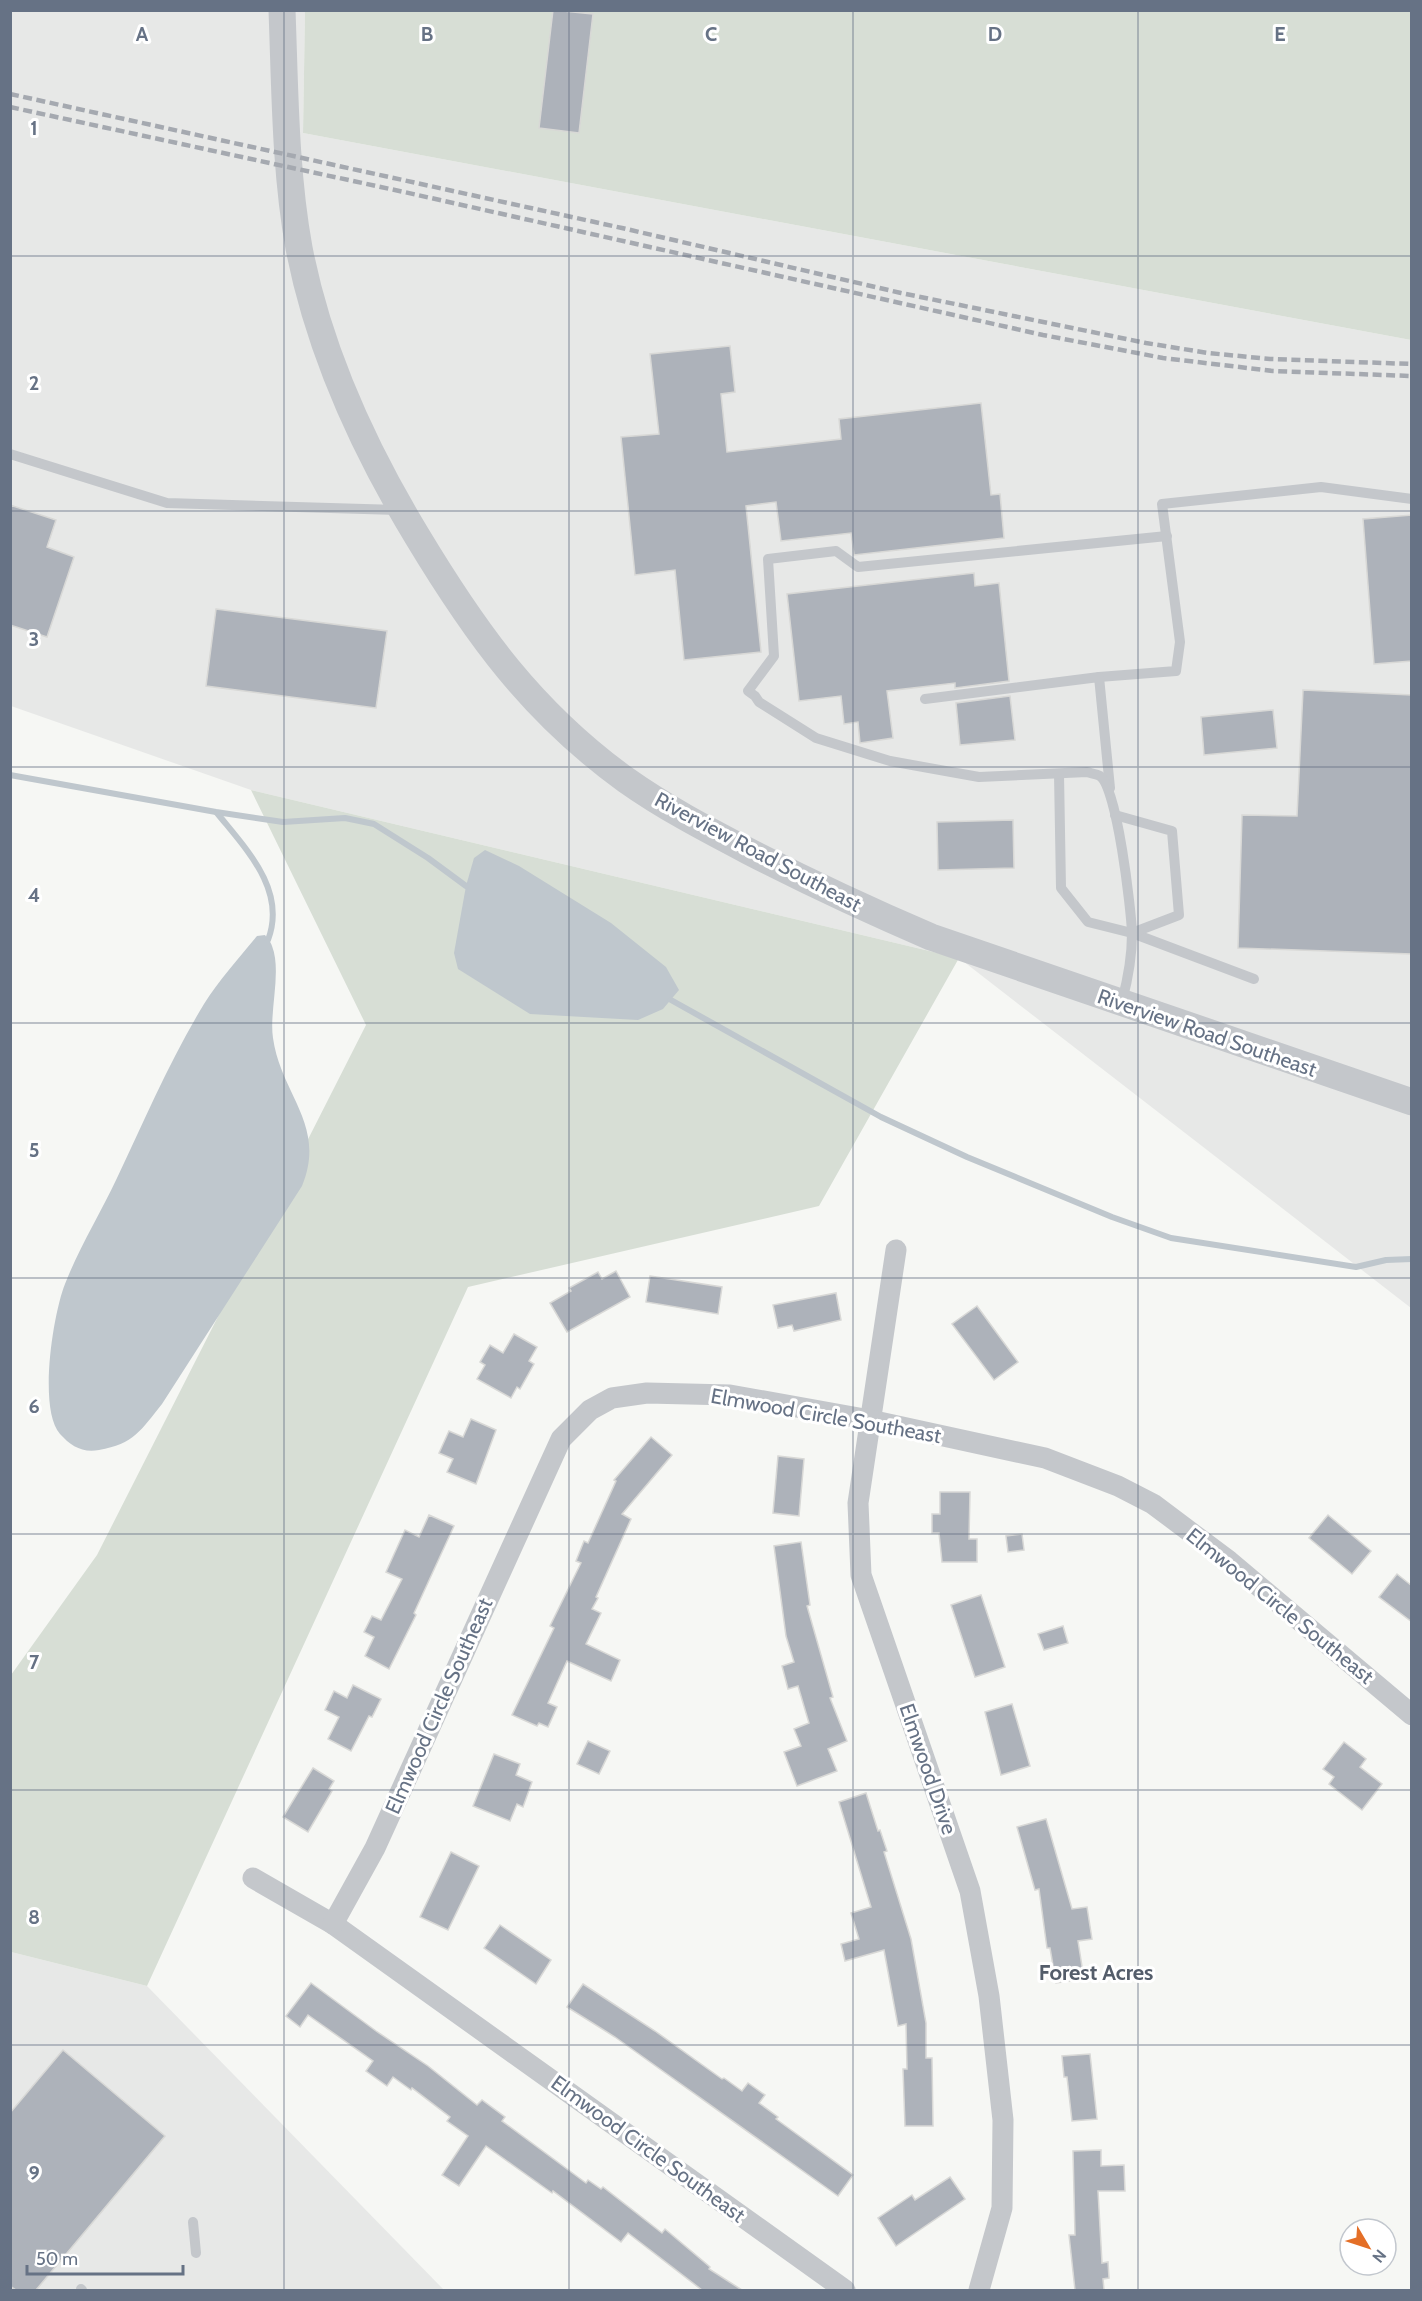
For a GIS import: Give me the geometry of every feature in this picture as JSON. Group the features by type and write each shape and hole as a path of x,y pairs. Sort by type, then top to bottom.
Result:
{"street":[{"name":"Riverview Road Southeast","path":"282,10 291,186 299,248 313,308 334,372 361,434 401,510 458,603 507,670 571,736 628,781 707,830 857,906 931,937 1412,1102"},
{"name":"Elmwood Drive","path":"896,1250 858,1503 861,1575 970,1892 989,1996 1003,2120 1002,2208 979,2290"},
{"name":"Elmwood Circle Southeast","path":"333,1924 375,1848 561,1439 590,1410 612,1398 647,1393 730,1395 870,1420 1046,1458 1119,1486 1153,1504 1229,1561 1412,1715"},
{"name":"Elmwood Circle Southeast","path":"253,1878 333,1924 845,2290"}],"lane":[{"path":"10,454 167,503 401,510"},
{"path":"925,699 1099,677 1176,671 1180,642 1162,504 1321,487 1412,499"},
{"path":"1110,789 1101,776 1087,772 979,777 890,761 816,738 759,702 748,691 774,656 768,559 836,551 858,567 1167,536"},
{"path":"1099,677 1110,789 1132,933 1128,979 1122,1004"},
{"path":"1059,774 1060,888 1088,922 1132,933 1254,979"},
{"path":"1115,815 1172,831 1179,915 1132,933"},
{"path":"193,2222 196,2253"}],"shaded area":[{"path":"11,11 305,11 303,133 1411,340 1411,1308 959,958 251,790 11,706"},
{"path":"305,11 1411,11 1411,340 303,133"},
{"path":"251,790 959,958 819,1206 468,1287 147,1986 11,1952 11,1675 97,1555 366,1025"},
{"path":"485,850 519,866 611,923 666,967 679,990 663,1009 638,1020 530,1014 458,969 454,953 466,886 474,858"},
{"path":"265,935 272,946 276,968 273,1038 284,1077 306,1127 309,1145 308,1164 302,1186 162,1404 148,1421 129,1440 121,1444 93,1451 82,1449 68,1442 60,1434 53,1422 50,1404 52,1338 60,1298 77,1257 192,1025 229,969 257,936"},
{"path":"11,1952 147,1986 444,2290 11,2290"}],"building":[{"path":"553,10 593,14 579,133 539,128"},
{"path":"730,346 735,392 721,394 727,452 841,439 839,419 981,403 991,495 1000,494 1004,538 854,555 851,533 781,541 776,502 746,506 761,652 684,660 675,570 635,575 621,437 659,434 650,354"},
{"path":"10,505 56,520 47,547 74,557 47,637 10,625"},
{"path":"1412,515 1412,661 1374,664 1363,519"},
{"path":"974,573 975,586 999,583 1009,681 955,688 955,683 887,691 893,738 860,743 858,722 844,724 841,696 799,701 787,594"},
{"path":"216,609 387,631 376,708 206,686"},
{"path":"1303,690 1412,695 1412,954 1238,948 1242,815 1297,816"},
{"path":"1010,696 1015,740 960,745 956,703"},
{"path":"1273,710 1277,748 1204,755 1201,717"},
{"path":"1013,820 1014,868 938,870 937,822"},
{"path":"616,1271 630,1297 567,1332 550,1303 571,1291 569,1288 598,1272 602,1279"},
{"path":"650,1276 722,1287 718,1314 646,1302"},
{"path":"836,1293 841,1320 794,1331 792,1325 778,1328 773,1305"},
{"path":"977,1306 1018,1362 994,1380 952,1324"},
{"path":"514,1334 537,1347 529,1361 534,1364 520,1389 517,1387 511,1398 477,1379 485,1365 480,1362 490,1345 503,1353"},
{"path":"471,1419 496,1430 476,1484 447,1472 453,1459 439,1453 449,1431 463,1437"},
{"path":"651,1437 672,1455 622,1514 631,1519 596,1597 598,1598 592,1609 601,1613 586,1644 620,1660 611,1681 567,1661 548,1703 557,1707 548,1727 539,1723 537,1726 512,1715 554,1628 550,1626 581,1563 576,1561 584,1541 588,1543 616,1481 614,1480"},
{"path":"778,1456 804,1459 799,1516 773,1513"},
{"path":"940,1492 970,1492 969,1539 977,1539 977,1562 942,1562 939,1533 932,1533 932,1514 940,1514"},
{"path":"429,1515 454,1526 414,1613 416,1615 389,1669 365,1656 374,1637 364,1632 372,1616 381,1620 402,1579 386,1572 405,1530 419,1537"},
{"path":"1328,1515 1371,1551 1352,1574 1309,1538"},
{"path":"1022,1534 1024,1550 1008,1552 1006,1536"},
{"path":"801,1542 810,1605 807,1606 833,1697 830,1698 847,1741 828,1749 837,1771 797,1786 784,1752 801,1746 794,1729 809,1723 798,1686 788,1689 782,1666 794,1662 786,1636 774,1546"},
{"path":"1397,1574 1412,1586 1412,1622 1379,1597"},
{"path":"981,1595 1005,1667 975,1677 951,1605"},
{"path":"1063,1626 1068,1643 1044,1650 1038,1634"},
{"path":"353,1685 381,1699 372,1717 369,1716 351,1751 328,1739 339,1717 325,1710 334,1691 347,1698"},
{"path":"1012,1704 1030,1766 1001,1775 985,1712"},
{"path":"588,1741 610,1751 599,1774 577,1764"},
{"path":"1344,1742 1366,1759 1360,1767 1382,1784 1362,1810 1329,1784 1334,1777 1323,1769"},
{"path":"494,1754 520,1764 516,1775 532,1782 523,1807 517,1804 510,1821 473,1806"},
{"path":"313,1768 334,1781 329,1789 332,1791 308,1832 283,1817"},
{"path":"866,1793 887,1851 884,1852 911,1939 926,2023 926,2058 932,2058 933,2126 905,2126 903,2069 907,2069 906,2024 898,2026 884,1950 845,1961 841,1944 859,1939 851,1913 871,1907 839,1802"},
{"path":"1046,1819 1072,1909 1087,1907 1092,1939 1078,1941 1084,1979 1056,1983 1050,1948 1047,1948 1039,1889 1035,1890 1017,1827"},
{"path":"451,1852 479,1866 448,1930 420,1917"},
{"path":"500,1925 551,1960 536,1984 484,1948"},
{"path":"311,1983 428,2066 477,2105 482,2100 505,2117 502,2121 586,2183 588,2180 601,2189 603,2187 662,2233 665,2229 710,2267 709,2269 742,2290 702,2290 628,2233 621,2242 553,2191 552,2193 486,2146 459,2186 442,2175 468,2136 447,2121 450,2117 412,2088 411,2090 393,2077 387,2086 366,2071 373,2061 308,2015 300,2027 286,2016"},
{"path":"583,1984 655,2031 722,2079 724,2078 742,2091 748,2083 765,2095 759,2103 778,2117 776,2119 853,2175 838,2196 615,2037 567,2007"},
{"path":"63,2050 165,2136 36,2290 16,2290 10,2286 10,2113"},
{"path":"1090,2054 1097,2119 1072,2121 1062,2056"},
{"path":"1101,2150 1101,2166 1124,2165 1125,2191 1098,2191 1102,2263 1108,2262 1109,2278 1103,2279 1104,2290 1075,2290 1069,2235 1075,2235 1073,2151"},
{"path":"950,2177 965,2199 896,2246 878,2218 912,2195 915,2200"}],"waterway":[{"path":"10,775 283,822 345,818 374,824 428,858 466,886"},
{"path":"217,813 251,856 268,887 272,904 272,922 268,940"},
{"path":"671,1000 881,1117 967,1157 1112,1217 1171,1238 1356,1267 1386,1260 1412,1259"}],"railway":[{"path":"10,94 622,228 901,293 1146,343 1208,353 1270,359 1412,364"},
{"path":"10,107 404,192 1043,335 1163,358 1273,371 1412,376"}],"district":[{"name":"Forest Acres","path":"1096,1972"}]}
